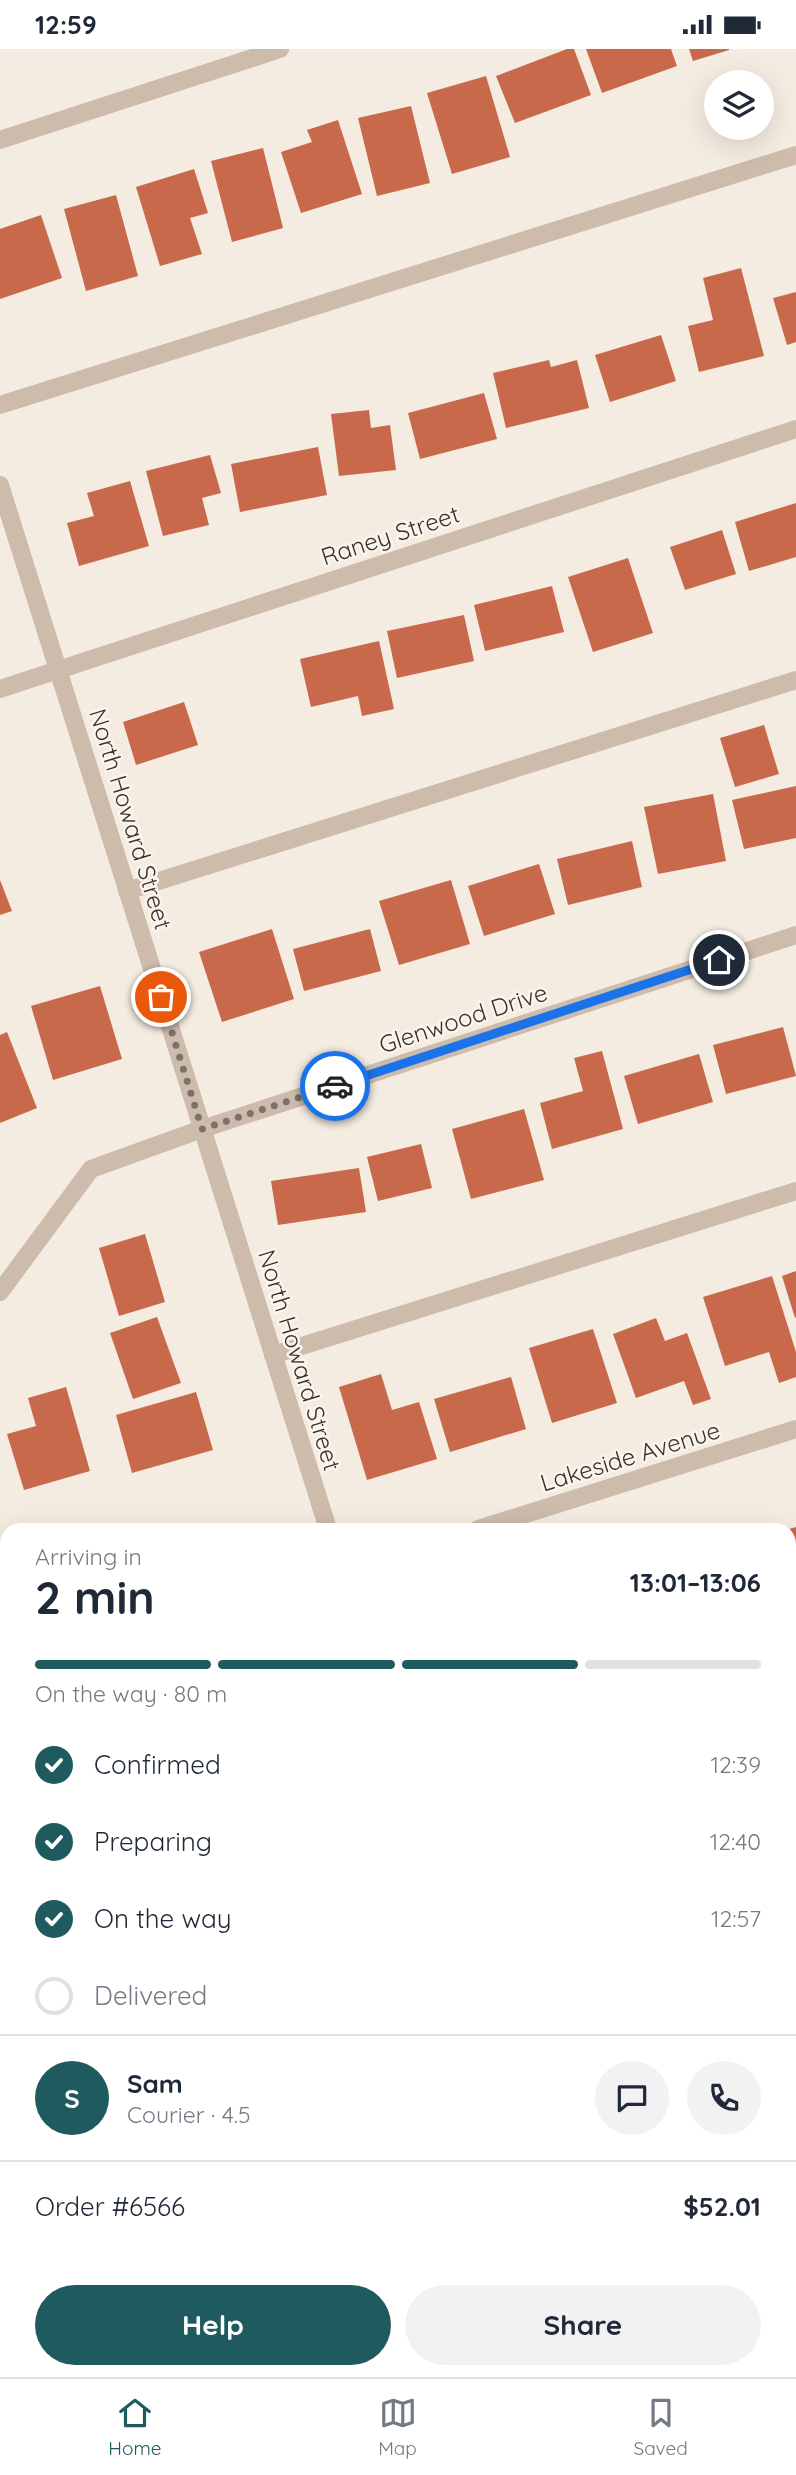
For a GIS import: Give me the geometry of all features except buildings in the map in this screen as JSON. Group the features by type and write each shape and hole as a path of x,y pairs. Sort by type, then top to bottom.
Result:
{"street":[{"path":"0,140 280,49"},
{"path":"0,405 796,155"},
{"name":"Raney Street","path":"0,689 796,429"},
{"name":"North Howard Street","path":"0,485 326,1523"},
{"path":"127,891 796,680"},
{"name":"Glenwood Drive","path":"0,1292 91,1169 202,1129 796,935"},
{"path":"273,1355 796,1191"},
{"name":"Lakeside Avenue","path":"497,1523 796,1429"}],"way so far":[{"path":"161,997 202,1129 335,1086"}],"route":[{"path":"335,1086 719,960"}]}
